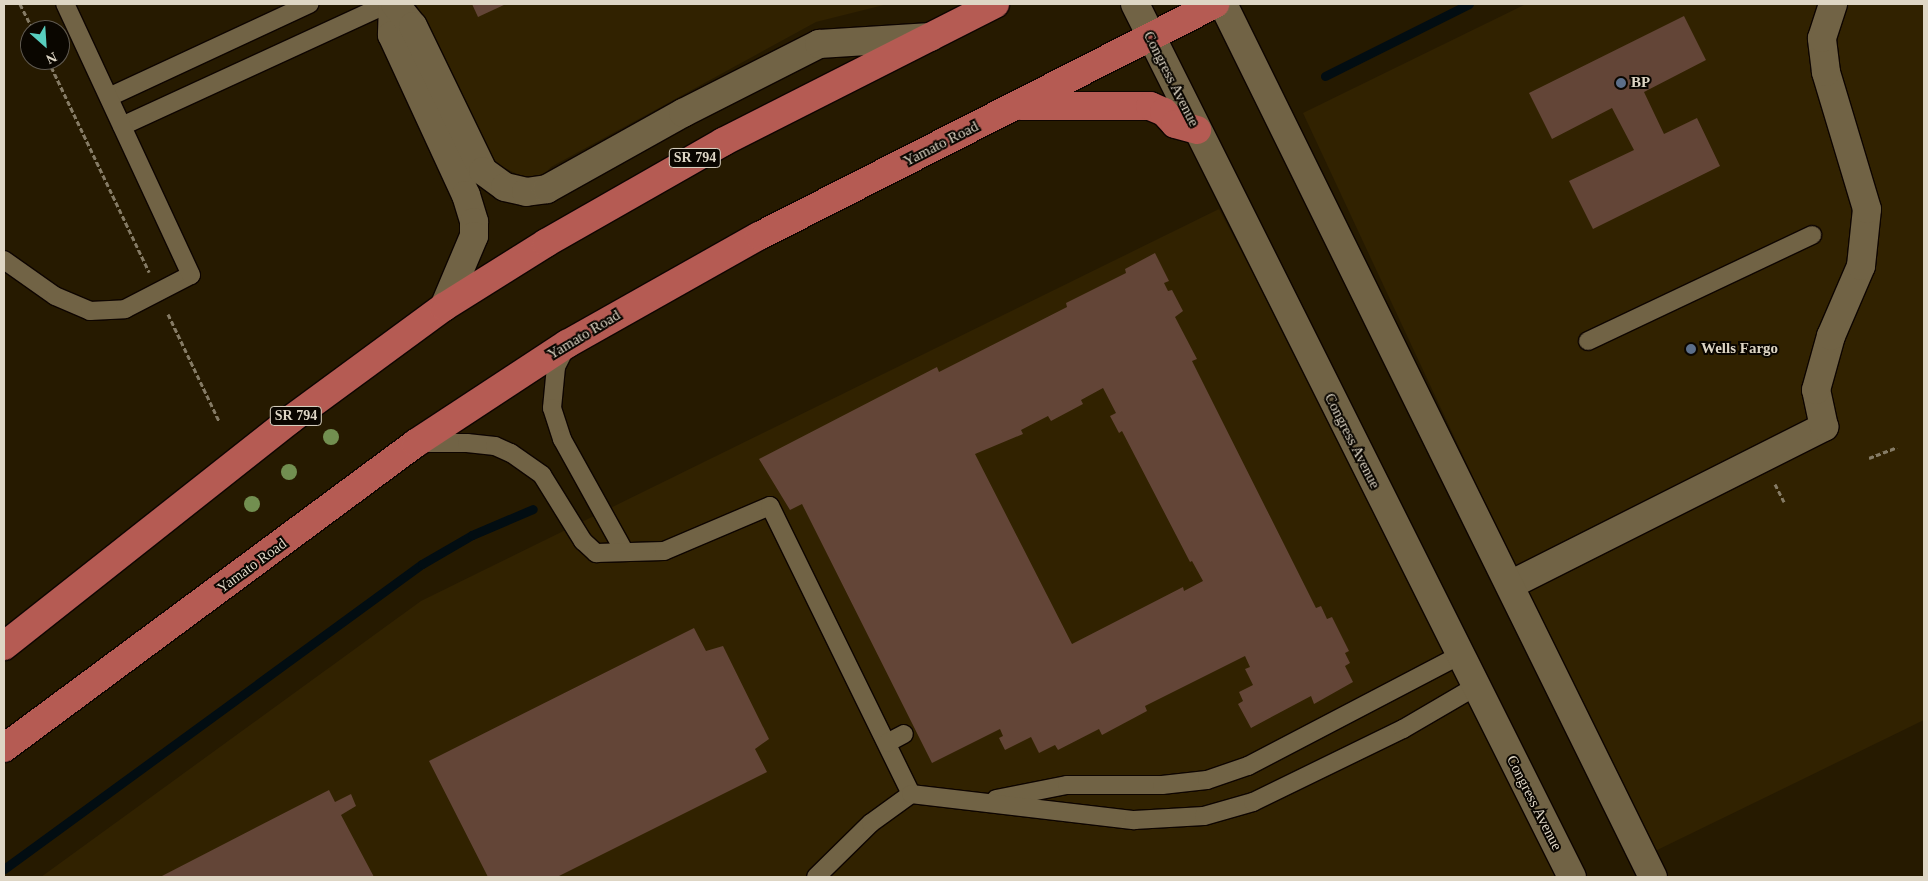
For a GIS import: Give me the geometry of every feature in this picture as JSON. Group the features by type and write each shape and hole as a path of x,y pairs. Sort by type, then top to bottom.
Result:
{"main road":[{"path":"394,4 413,26 483,171 505,188 526,192 547,189 683,113 819,44 931,37"},
{"path":"394,4 392,35 466,196 474,222 474,236 444,307"},
{"name":"SR 794","path":"4,646 290,420 444,307 546,243 723,142 995,4"},
{"name":"Congress Avenue","path":"1135,4 1150,38 1572,877"},
{"name":"Yamato Road","path":"4,748 416,443 567,344 759,236 1215,4"},
{"path":"1223,4 1653,877"},
{"path":"1510,585 1824,427 1816,390 1831,336 1861,266 1866,209 1826,72 1822,38 1834,4"},
{"path":"1017,106 1150,106 1164,112 1175,124 1197,130"}],"lane":[{"path":"4,260 54,296 90,311 125,309 191,275 65,4"},
{"path":"109,97 309,4"},
{"path":"122,126 387,4"},
{"path":"1588,341 1812,235"},
{"path":"567,344 556,367 552,408 562,439 624,551"},
{"path":"416,443 467,443 495,446 511,452 542,475 583,540 596,553 664,551 770,506 911,794"},
{"path":"980,802 1067,785 1162,785 1207,780 1248,766 1460,655"},
{"path":"816,877 871,823 911,794 1134,820 1204,816 1253,802 1403,729 1476,687"},
{"path":"887,743 904,734"}],"path":[{"path":"20,4 28,20"},
{"path":"53,70 219,421"},
{"path":"1870,458 1897,447"},
{"path":"1774,482 1784,502"}],"shaded area":[{"path":"416,4 888,4 816,22 551,167 542,177 526,178 498,165 482,142"},
{"path":"1526,4 1924,4 1924,720 1649,854 1303,113"},
{"path":"1219,209 1573,877 41,877 421,601"}],"building":[{"path":"472,4 506,4 478,17"},
{"path":"1684,16 1706,60 1644,92 1664,134 1697,118 1720,166 1593,229 1569,181 1634,150 1612,108 1552,139 1529,93"},
{"path":"1155,253 1169,281 1164,283 1168,291 1172,290 1183,311 1175,317 1197,359 1192,361 1316,608 1321,606 1327,619 1332,617 1349,651 1345,653 1350,663 1345,666 1353,682 1314,704 1311,696 1251,728 1238,704 1243,701 1239,692 1253,685 1245,669 1250,667 1245,656 1145,706 1147,711 1102,735 1099,729 1058,750 1055,745 1039,753 1031,737 1005,750 999,738 1003,736 1000,729 932,763 802,504 790,510 759,459 937,367 939,372 1067,307 1066,303 1126,273 1125,269","holes":["1103,388 1116,413 1110,416 1119,433 1122,431 1190,562 1192,561 1203,581 1184,591 1183,587 1072,644 975,454 1023,434 1021,430 1048,416 1051,421 1083,404 1081,400"]},
{"path":"694,628 706,651 723,646 769,739 755,749 767,772 557,877 488,877 429,761"},
{"path":"329,790 335,802 351,794 356,806 341,815 374,877 160,877"}],"waterway":[{"path":"1325,76 1469,4"},
{"path":"4,869 422,564 472,535 533,509"}],"place":[{"name":"BP","path":"1621,83"},
{"name":"Wells Fargo","path":"1691,349"}]}
